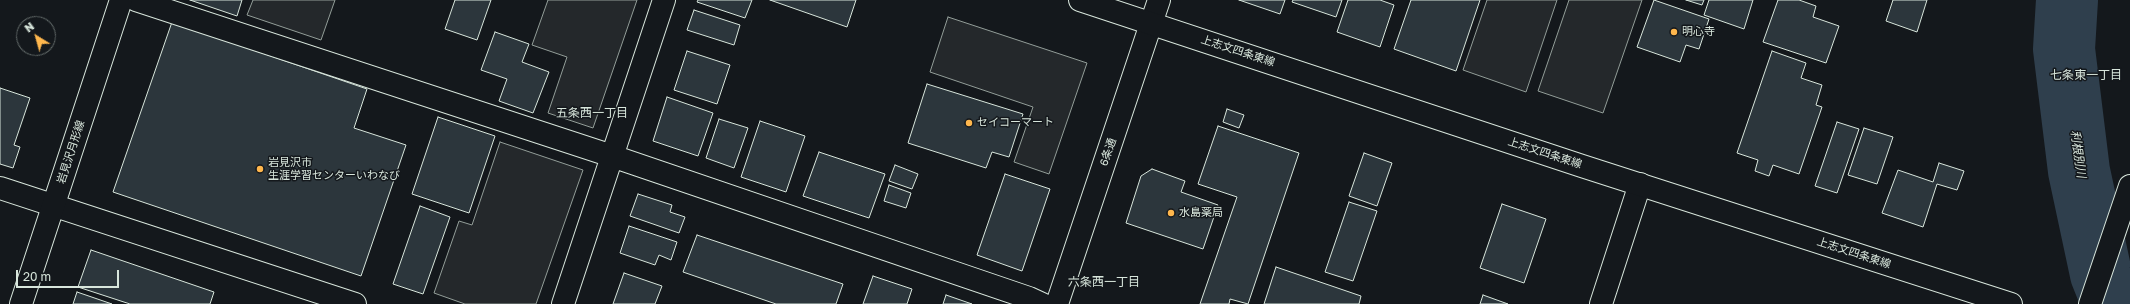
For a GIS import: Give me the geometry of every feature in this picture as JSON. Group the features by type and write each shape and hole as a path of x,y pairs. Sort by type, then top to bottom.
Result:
{"street":[{"name":"岩見沢月形線","path":"21,304 121,0"},
{"path":"136,0 612,156 1021,295 1042,304"},
{"path":"563,304 664,0"},
{"name":"上志文四条東線","path":"1080,0 1640,184 2012,304"},
{"name":"6条通","path":"1057,304 1159,0"},
{"path":"1601,304 1640,184"},
{"path":"2091,302 2130,186"},
{"path":"0,188 355,304"}],"shaded area":[{"path":"253,0 335,0 321,40 247,15"},
{"path":"548,0 637,0 593,128 548,113 567,57 532,45"},
{"path":"1487,0 1557,0 1526,92 1463,70"},
{"path":"1569,0 1642,0 1603,113 1538,91"},
{"path":"948,17 1087,63 1049,174 1014,162 1033,107 930,72"},
{"path":"500,142 583,170 536,304 465,304 434,293 459,221 472,225"}],"building":[{"path":"190,0 242,0 237,16"},
{"path":"455,0 491,0 477,40 445,29"},
{"path":"698,0 752,0 745,18 697,2"},
{"path":"770,0 856,0 847,27"},
{"path":"1239,0 1285,0 1280,14"},
{"path":"1293,0 1342,0 1336,17 1292,2"},
{"path":"1348,0 1380,0 1394,5 1380,47 1337,32"},
{"path":"1411,0 1480,0 1456,71 1394,49"},
{"name":"明心寺","path":"1654,0 1709,19 1699,49 1686,45 1680,62 1637,47"},
{"path":"1686,0 1704,0 1702,5"},
{"path":"1709,0 1753,0 1744,29 1704,15"},
{"path":"1778,0 1799,0 1816,6 1813,17 1839,26 1826,63 1763,42"},
{"path":"1893,0 1927,0 1917,32 1886,21"},
{"path":"694,10 740,25 734,45 687,30"},
{"name":"岩見沢市 生涯学習センターいわなび","path":"172,22 367,89 354,128 406,145 361,276 113,192"},
{"path":"495,32 529,44 522,62 549,72 533,113 499,101 507,79 481,70"},
{"path":"687,51 730,65 717,104 674,90"},
{"path":"1772,51 1806,63 1801,78 1822,85 1816,105 1822,107 1799,174 1773,165 1769,176 1755,171 1758,160 1737,153"},
{"path":"927,84 1023,114 1009,157 992,152 986,168 908,143"},
{"path":"0,88 30,98 14,145 20,147 13,168 0,164"},
{"path":"667,97 713,113 698,156 653,141"},
{"path":"1227,109 1244,115 1239,128 1223,122"},
{"path":"438,117 495,136 469,213 412,194"},
{"path":"719,119 748,128 734,168 706,158"},
{"path":"760,121 805,136 786,192 741,177"},
{"path":"1837,122 1859,129 1837,193 1815,186"},
{"path":"1218,126 1299,153 1248,304 1230,299 1229,304 1200,304 1237,197 1198,184"},
{"path":"1864,128 1893,137 1877,184 1848,175"},
{"path":"819,152 885,174 869,218 803,196"},
{"path":"1364,153 1392,163 1377,206 1349,196"},
{"path":"1939,163 1964,171 1957,190 1937,184 1923,227 1882,213 1898,170 1933,182"},
{"path":"895,165 918,174 912,189 889,181"},
{"path":"1152,169 1185,181 1181,192 1218,205 1203,249 1126,223 1141,176"},
{"path":"1005,174 1050,189 1022,271 977,255"},
{"path":"889,185 911,193 906,208 884,201"},
{"path":"638,194 672,205 670,212 685,217 679,233 630,216"},
{"path":"1349,202 1377,211 1353,281 1325,272"},
{"path":"1502,204 1546,219 1524,283 1480,268"},
{"path":"420,206 450,217 423,294 393,284"},
{"path":"629,226 677,242 671,260 659,255 655,265 620,253"},
{"path":"697,235 843,284 836,304 776,304 683,272"},
{"path":"91,250 214,292 210,304 130,304 78,287"},
{"path":"1276,267 1361,296 1359,304 1264,304"},
{"path":"624,273 662,286 655,304 613,304"},
{"path":"873,276 912,289 907,304 863,304"},
{"path":"77,292 112,304 73,304"},
{"path":"946,295 972,304 943,304"},
{"path":"1483,295 1508,304 1480,304"}],"waterway":[{"name":"利根別川","path":"2067,0 2064,49 2079,171 2101,274 2113,304"}],"place":[{"name":"明心寺","path":"1674,32"},
{"name":"セイコーマート","path":"969,123"},
{"name":"岩見沢市 生涯学習センターいわなび","path":"260,169"},
{"name":"水島薬局","path":"1171,213"}],"district":[{"name":"七条東一丁目","path":"2086,75"},
{"name":"五条西一丁目","path":"592,113"},
{"name":"六条西一丁目","path":"1104,282"}]}
